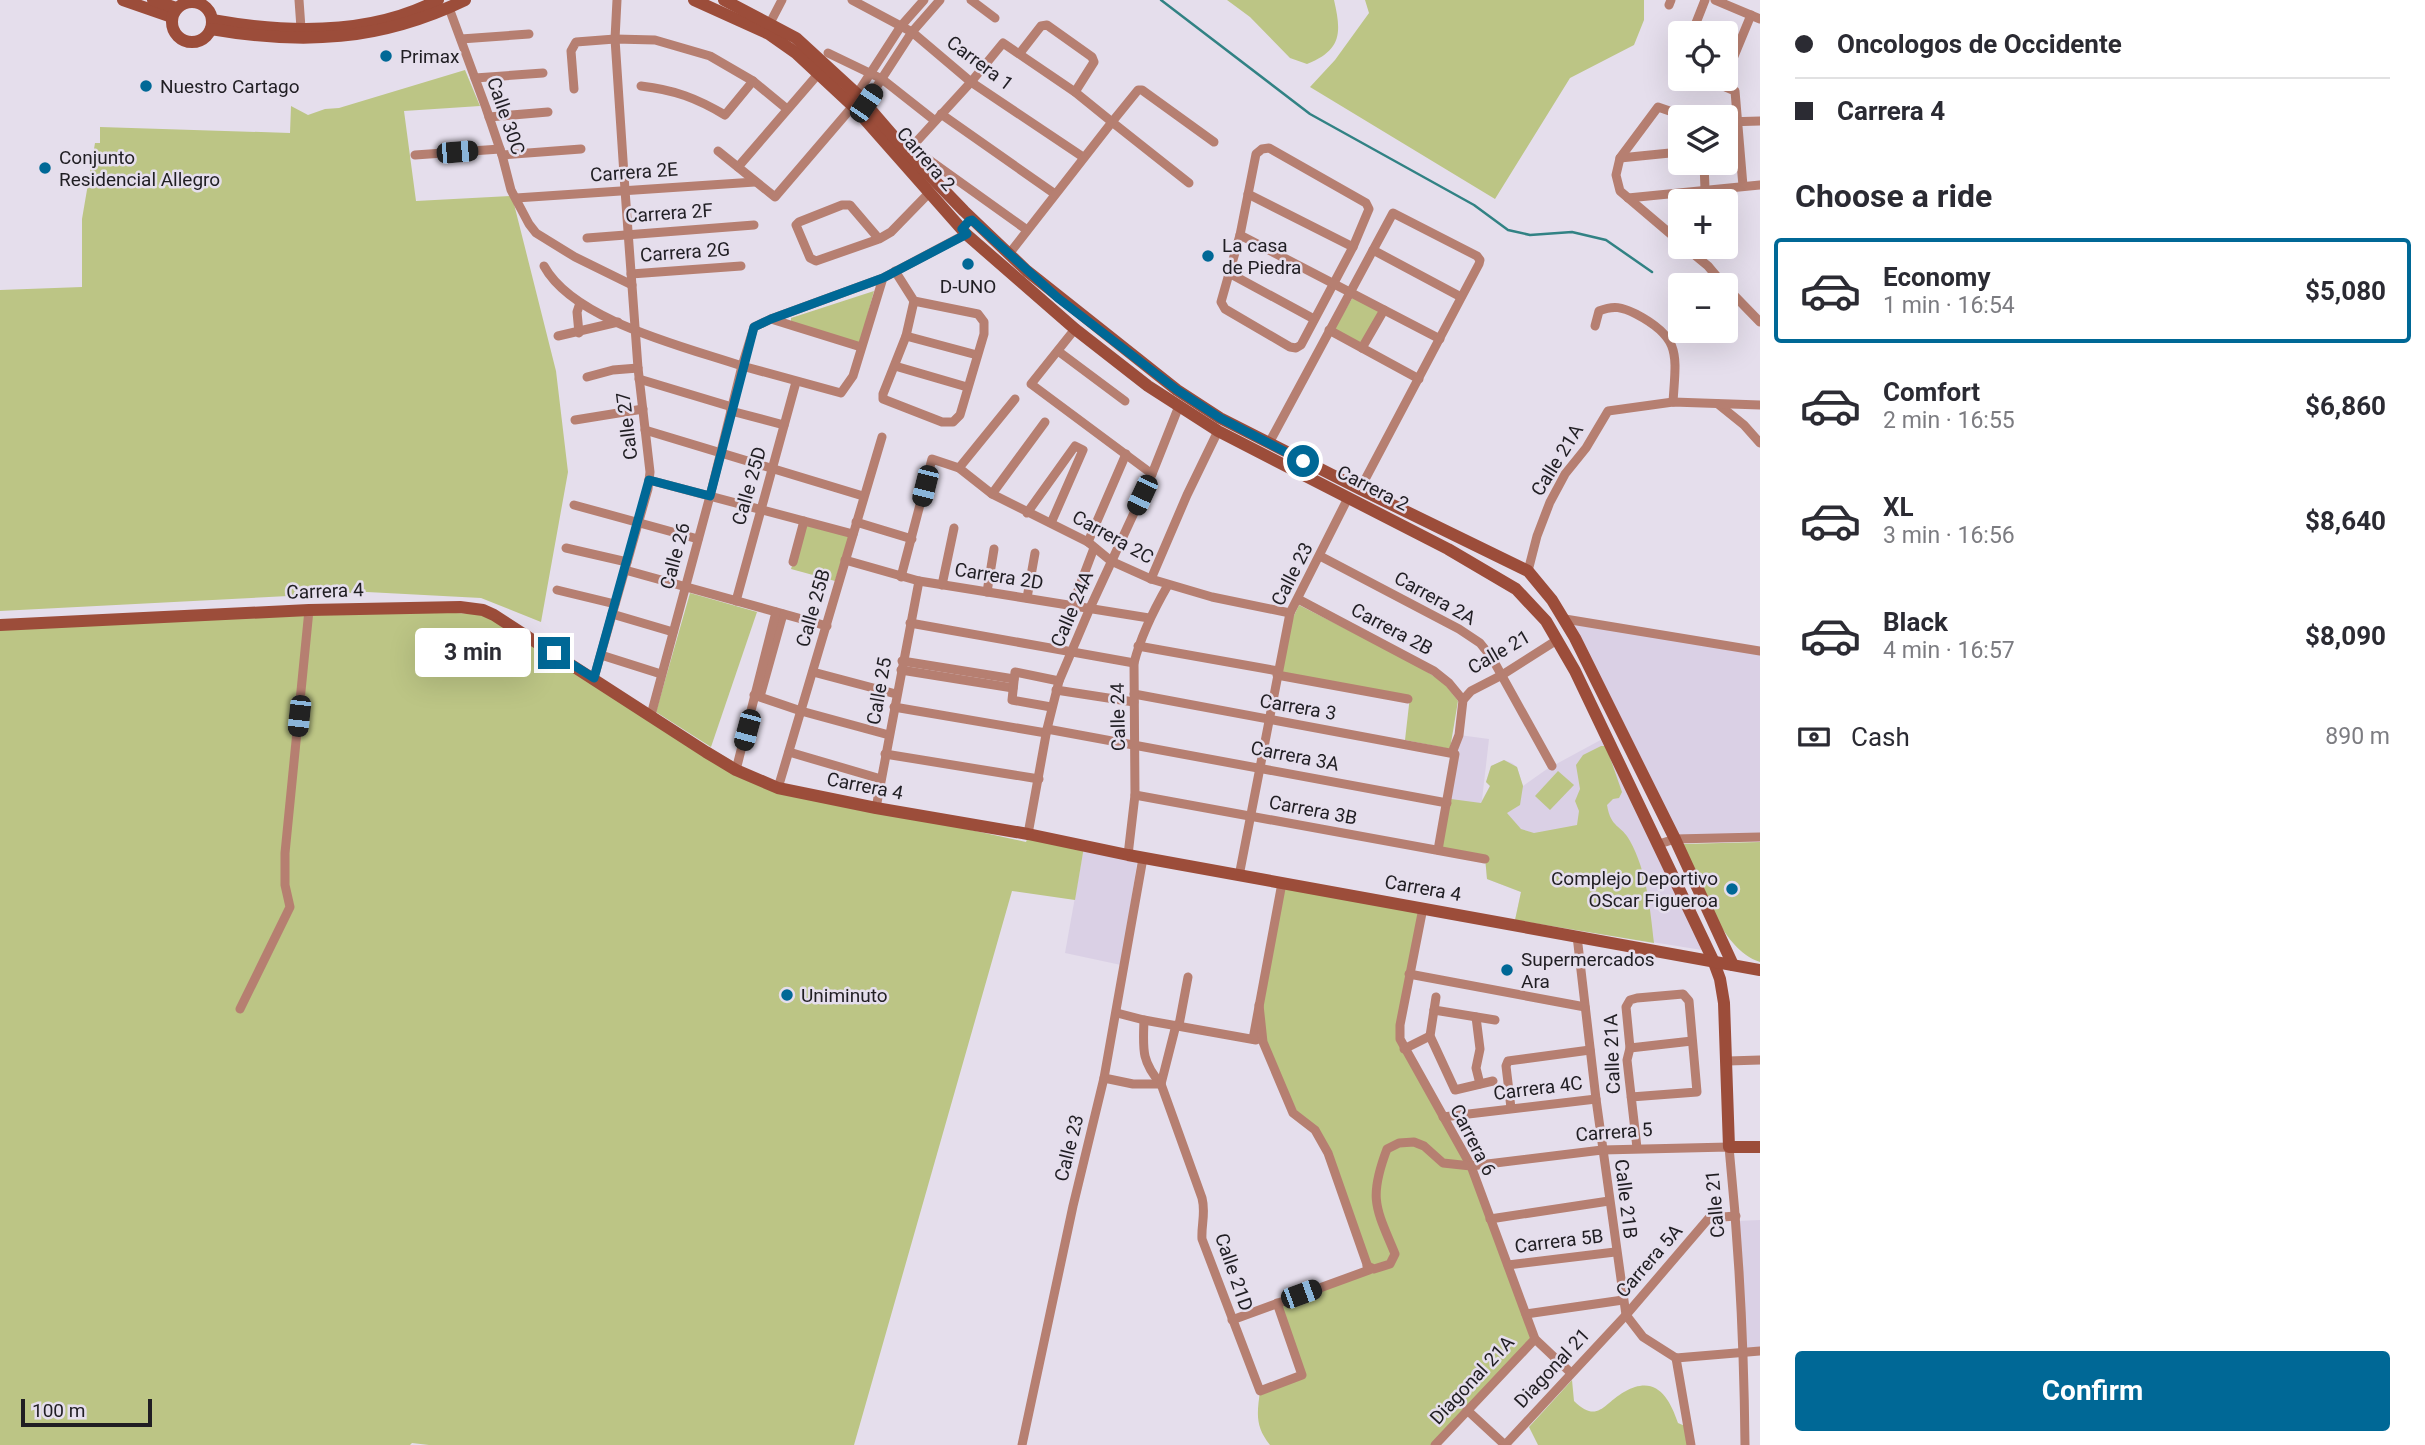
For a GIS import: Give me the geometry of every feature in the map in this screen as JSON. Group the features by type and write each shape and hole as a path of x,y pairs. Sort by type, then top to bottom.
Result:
{"main road":[{"path":"123,0 179,7 199,1 208,9 211,24 203,39 184,41 174,33 179,7"},
{"path":"153,0 179,7"},
{"path":"211,24 301,28 370,24 413,6 465,0"},
{"name":"Carrera 2","path":"694,0 769,34 859,101 929,193 964,231 1075,329 1138,378 1218,431 1448,549 1516,589 1538,612 1557,640 1608,736 1713,960"},
{"name":"Carrera 2","path":"724,0 796,38 909,149 968,215 1009,254 1058,298 1177,390 1220,418 1528,571 1565,619 1675,839 1733,965"},
{"path":"211,24 250,36 297,38 356,35 408,24 443,4"},
{"path":"952,219 968,215 964,231"},
{"name":"Carrera 4","path":"0,625 309,610 460,607 483,610 736,770 778,788 1239,876 1760,970"},
{"name":"Calle 21","path":"1713,960 1724,1003 1729,1147"},
{"name":"Carrera 5","path":"1729,1147 1760,1147"}],"street":[{"path":"299,0 301,28"},
{"name":"Calle 27","path":"594,678 649,480 638,368 615,40 617,0"},
{"path":"770,23 782,0"},
{"name":"Carrera 1","path":"852,0 912,32 971,82 1083,157"},
{"path":"859,101 870,73 901,26 924,0"},
{"path":"718,151 775,197 859,101 882,79 912,32 940,0"},
{"path":"971,0 995,18"},
{"path":"1696,21 1704,0"},
{"path":"1715,0 1756,17 1738,50"},
{"name":"Calle 30C","path":"443,4 461,39 501,152 510,190 536,233 575,257 632,285"},
{"path":"1020,53 1041,26 1047,25 1070,41 1092,57 1094,62 1075,92"},
{"path":"461,39 529,34"},
{"path":"574,89 571,51 576,43 655,40 710,56 753,81 787,109"},
{"path":"1027,230 909,149 1003,43 1075,92 1189,183"},
{"path":"828,53 882,79 1055,194"},
{"path":"475,78 543,73"},
{"path":"738,167 818,73"},
{"path":"641,86 669,89 698,99 725,115 753,81"},
{"path":"1009,254 1138,90 1142,90 1213,142"},
{"path":"1668,110 1658,107 1620,158 1616,174 1620,191 1668,232"},
{"path":"489,117 548,112"},
{"path":"1738,122 1760,121"},
{"path":"1738,133 1743,186"},
{"path":"1269,148 1366,203 1369,209 1353,247 1301,345 1296,348 1222,306 1228,273 1240,235 1256,154 1262,149 1269,148"},
{"path":"415,155 581,149"},
{"path":"1620,158 1668,153"},
{"name":"Carrera 2E","path":"516,198 755,182"},
{"path":"1714,189 1760,185"},
{"path":"879,240 850,205 842,205 796,225 810,258 816,261 879,240 891,232 929,193"},
{"path":"1248,194 1353,247"},
{"path":"1628,198 1668,194"},
{"path":"1269,443 1393,213 1480,260 1360,489"},
{"name":"Carrera 2F","path":"587,238 754,225"},
{"path":"771,319 883,278 964,231"},
{"path":"1240,235 1440,339"},
{"path":"1373,250 1461,297"},
{"path":"1700,259 1714,273"},
{"path":"544,266 580,303 636,330 742,366 841,393 853,376 883,278"},
{"name":"Carrera 2G","path":"631,274 741,266"},
{"path":"895,271 914,301 906,335 883,399 942,422 954,422 960,415 984,334 984,321 978,314 914,301"},
{"path":"1228,273 1314,319"},
{"path":"1738,299 1760,322"},
{"path":"579,333 577,312 580,303"},
{"path":"1595,326 1599,311 1609,307 1621,307 1659,326 1674,349 1673,402 1760,405"},
{"path":"1362,348 1384,310"},
{"path":"771,319 861,347"},
{"name":"Calle 26","path":"650,715 710,496 742,366 754,327 771,319"},
{"path":"558,336 618,322"},
{"path":"1075,329 1031,384 1153,474"},
{"path":"1329,330 1419,379"},
{"path":"906,335 977,355"},
{"path":"1058,351 1125,401"},
{"path":"894,366 967,387"},
{"path":"586,377 612,370 638,368"},
{"path":"639,379 784,425"},
{"name":"Calle 25D","path":"736,601 796,382"},
{"path":"959,468 1015,399"},
{"name":"Calle 21A","path":"1528,571 1550,502 1565,474 1586,448 1608,411 1673,402"},
{"path":"1715,402 1739,420 1760,443"},
{"name":"Calle 24A","path":"1028,834 1046,731 1058,685 1111,561 1153,474 1180,407"},
{"path":"575,420 643,409"},
{"path":"992,494 1045,422"},
{"path":"645,430 863,496"},
{"path":"1151,579 1175,520 1218,431"},
{"name":"Calle 25B","path":"778,788 881,437"},
{"path":"1027,513 1075,446 1083,450 1051,523"},
{"path":"1072,606 1091,545 1126,454"},
{"name":"Carrera 2C","path":"912,539 932,459 959,468 992,494 1091,545 1111,561 1151,579 1212,597 1290,612"},
{"path":"649,480 853,534"},
{"name":"Calle 23","path":"1239,876 1253,816 1290,612 1348,498"},
{"path":"574,505 698,538"},
{"path":"793,562 804,521"},
{"path":"856,522 912,539 901,577"},
{"path":"942,585 954,528"},
{"path":"566,548 685,587 827,626"},
{"path":"987,592 994,550"},
{"path":"1027,598 1035,553"},
{"name":"Carrera 2A","path":"1320,556 1472,638 1486,650 1552,766"},
{"name":"Carrera 2D","path":"845,560 919,582 1149,618"},
{"name":"Calle 25","path":"876,808 901,665 919,582"},
{"name":"Calle 24","path":"1128,855 1135,795 1134,663 1149,618 1168,585"},
{"path":"557,590 673,632"},
{"name":"Carrera 2B","path":"1298,599 1434,671 1449,683 1463,700"},
{"path":"240,1009 290,907 285,885 285,853 309,610"},
{"path":"736,770 779,613"},
{"path":"1565,619 1760,651"},
{"path":"910,624 1134,663"},
{"name":"Calle 21","path":"1463,700 1471,691 1502,676 1557,640"},
{"path":"1138,646 1408,699"},
{"path":"601,655 662,674"},
{"path":"901,665 1014,683"},
{"path":"813,672 896,694"},
{"path":"1051,707 1012,700 1015,672 1058,685 1134,698"},
{"path":"757,696 889,735"},
{"name":"Carrera 3","path":"1134,698 1454,753"},
{"path":"1438,850 1463,700"},
{"path":"894,707 1136,744"},
{"name":"Carrera 3A","path":"1136,744 1447,803"},
{"path":"789,752 881,779"},
{"path":"886,754 1039,779"},
{"name":"Carrera 3B","path":"1135,795 1485,859"},
{"path":"1659,844 1675,839 1760,837"},
{"name":"Calle 23","path":"1022,1445 1073,1206 1104,1078 1143,858"},
{"path":"1253,1039 1282,883"},
{"name":"Carrera 6","path":"1423,908 1400,1025 1400,1039 1471,1166 1535,1339 1572,1373"},
{"name":"Calle 21B","path":"1577,936 1595,1098 1626,1315"},
{"path":"1409,974 1585,1007"},
{"path":"1104,1078 1133,1084 1161,1084 1188,977"},
{"name":"Calle 21A","path":"1637,1148 1627,1060 1630,1048 1626,1007 1630,1000 1683,994 1689,1001 1692,1041"},
{"path":"1436,997 1430,1036 1455,1090 1493,1081"},
{"path":"1232,1320 1368,1268 1328,1153 1315,1129 1293,1113 1263,1042 1259,1005"},
{"path":"1434,1010 1494,1020"},
{"path":"1117,1013 1263,1042"},
{"path":"1476,1017 1480,1049 1476,1068 1480,1084"},
{"name":"Calle 21D","path":"1144,1020 1143,1053 1150,1070 1161,1084 1202,1198 1206,1212 1201,1229 1202,1239 1260,1391 1302,1375 1277,1303"},
{"path":"1404,1049 1430,1036"},
{"path":"1630,1048 1692,1041 1696,1092 1631,1097"},
{"path":"1511,1108 1506,1066 1508,1061 1590,1050"},
{"path":"1728,1061 1760,1060"},
{"name":"Carrera 4C","path":"1443,1118 1595,1098"},
{"name":"Carrera 5","path":"1368,1268 1390,1264 1395,1254 1375,1205 1378,1175 1387,1150 1399,1143 1414,1142 1424,1146 1443,1163 1471,1166 1602,1150 1729,1147"},
{"name":"Calle 21","path":"1729,1147 1744,1352 1745,1445"},
{"path":"1490,1219 1609,1201"},
{"name":"Carrera 5A","path":"1626,1315 1709,1218 1735,1216"},
{"name":"Carrera 5B","path":"1508,1265 1615,1252"},
{"path":"1526,1314 1623,1300"},
{"path":"1626,1315 1643,1337 1676,1358 1760,1351"},
{"name":"Diagonal 21","path":"1505,1445 1626,1315"},
{"name":"Diagonal 21A","path":"1435,1445 1535,1339"},
{"path":"1676,1358 1691,1445"},
{"path":"1467,1410 1505,1445"}],"shaded area":[{"path":"1565,619 1760,651 1760,837 1675,839"},
{"path":"1459,735 1489,739 1482,800 1490,786 1486,782 1491,766 1504,760 1512,763 1517,767 1523,786 1547,769 1608,736 1702,950 1515,920 1521,892 1487,879 1485,857 1451,799"},
{"path":"1084,847 1138,857 1121,965 1065,953"},
{"path":"1760,1220 1760,1351 1744,1352 1737,1221"}],"green space":[{"path":"1227,0 1334,0 1338,22 1336,40 1327,53 1307,64 1290,58 1250,17"},
{"path":"1365,0 1644,0 1644,20 1634,45 1570,78 1495,199 1310,87 1335,60 1369,13"},
{"path":"465,70 480,106 404,111 416,201 512,196 556,371 568,472 541,622 481,598 367,592 0,611 0,290 82,287 82,219 95,143 100,143 100,127 290,133 291,106 308,115"},
{"path":"874,291 860,343 791,322 791,318"},
{"path":"1353,297 1382,312 1364,346 1334,329"},
{"path":"806,523 849,536 835,581 791,569"},
{"path":"690,593 757,612 711,747 656,712"},
{"path":"1299,605 1415,664 1444,683 1458,701 1450,749 1405,740 1410,696 1282,672 1290,624"},
{"path":"380,609 494,615 597,681 778,788 1026,842 1028,837 1084,847 1075,900 1012,891 854,1445 0,1445 0,625"},
{"path":"1606,746 1622,792 1619,798 1613,799 1607,805 1609,813 1636,853 1647,890 1654,943 1515,920 1521,892 1487,879 1485,857 1440,848 1451,799 1481,803 1490,786 1486,782 1491,766 1504,760 1517,767 1523,786 1520,805 1507,813 1521,829 1534,833 1577,825 1579,811 1575,801 1580,789 1576,765 1583,755"},
{"path":"1558,771 1574,785 1550,810 1535,796"},
{"name":"Complejo Deportivo OScar Figueroa","path":"1760,842 1760,962 1746,955 1723,929 1704,894 1683,844"},
{"path":"1282,883 1423,908 1400,1039 1471,1166 1535,1339 1436,1445 1270,1445 1259,1426 1260,1391 1302,1375 1277,1303 1368,1270 1315,1130 1302,1122 1263,1042 1259,1005"},
{"path":"1572,1380 1574,1401 1589,1411 1600,1410 1635,1387 1652,1387 1665,1397 1678,1423 1685,1426 1689,1445 1538,1445 1529,1427"}],"waterway":[{"path":"1161,0 1310,114 1474,205 1508,230 1530,235 1572,232 1606,240 1652,272"}],"place":[{"name":"Primax","path":"386,56"},
{"name":"Nuestro Cartago","path":"146,86"},
{"name":"Conjunto Residencial Allegro","path":"45,168"},
{"name":"La casa de Piedra","path":"1208,256"},
{"name":"D-UNO","path":"968,264"},
{"name":"Complejo Deportivo OScar Figueroa","path":"1732,889"},
{"name":"Supermercados Ara","path":"1507,970"},
{"name":"Uniminuto","path":"787,995"}],"route":[{"path":"554,653 594,678 649,480 710,496 754,327 883,278 967,234 962,229 965,223 972,220 1058,298 1177,390 1220,418 1303,461"}]}
